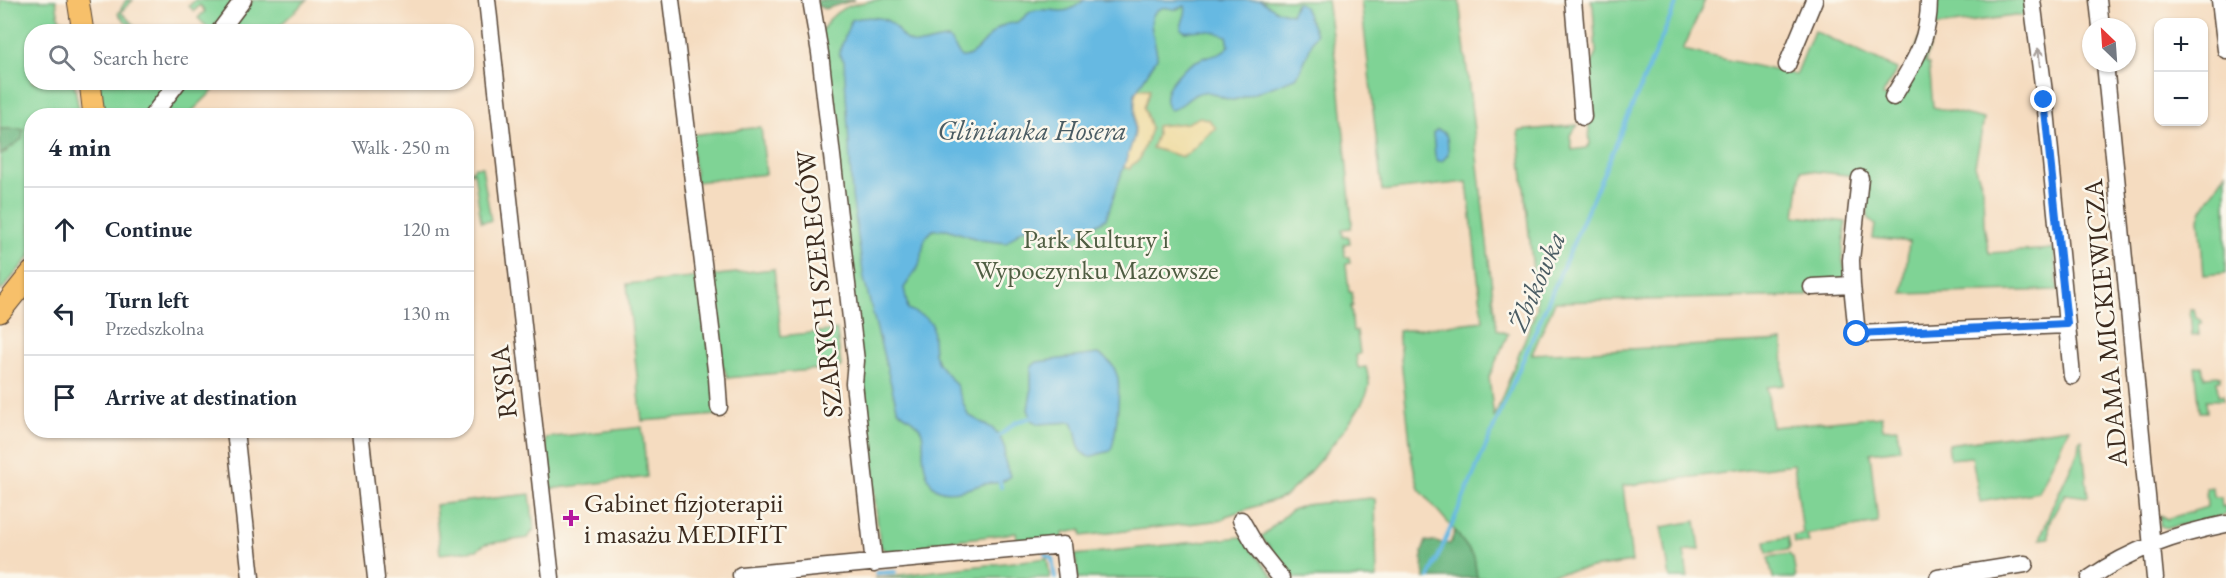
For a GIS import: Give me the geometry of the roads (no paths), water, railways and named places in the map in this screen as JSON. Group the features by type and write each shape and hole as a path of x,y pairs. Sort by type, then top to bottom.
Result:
{"main road":[{"path":"78,0 82,24"},
{"path":"91,90 93,108"},
{"path":"0,312 24,282"}],"street":[{"path":"225,24 243,0"},
{"name":"RYSIA","path":"488,0 551,578"},
{"path":"671,0 719,407"},
{"name":"SZARYCH SZEREGÓW","path":"811,0 820,53 856,361 854,383 874,564"},
{"path":"1573,0 1582,117"},
{"path":"1787,64 1814,0"},
{"path":"1893,97 1923,42 1929,24 1929,0"},
{"path":"2032,0 2046,111 2072,376"},
{"path":"2098,0 2100,18"},
{"path":"2220,0 2226,50"},
{"name":"ADAMA MICKIEWICZA","path":"2106,72 2155,578"},
{"path":"158,108 172,90"},
{"path":"1860,178 1851,260 1857,334 2067,324"},
{"path":"1812,287 1852,290"},
{"path":"236,438 251,578"},
{"path":"361,438 376,578"},
{"path":"1241,520 1257,548 1281,578"},
{"path":"2090,578 2120,559 2151,544 2195,530 2226,524"},
{"path":"742,576 1063,545 1067,578"},
{"path":"1938,578 2025,564"}],"water":[{"name":"Glinianka Hosera","path":"1084,0 1260,0 1276,10 1291,14 1296,3 1299,3 1304,7 1316,34 1297,76 1232,100 1209,92 1201,92 1170,110 1166,102 1166,94 1180,72 1202,58 1222,52 1229,46 1227,36 1197,30 1186,32 1181,29 1186,11 1185,6 1177,9 1161,8 1155,12 1151,24 1157,58 1135,93 1134,137 1106,219 1073,238 1024,228 1006,243 980,240 947,229 933,230 925,238 919,266 904,288 908,309 926,318 932,324 934,353 938,363 956,385 968,415 992,428 1000,437 1005,449 1004,458 1010,476 1000,482 956,492 939,490 928,478 921,430 897,408 864,279 852,196 844,61 839,54 840,50 851,20 881,18 891,23 909,42 921,44 949,39 961,57 967,56 998,29 1006,24 1020,21 1031,11 1066,11"},
{"path":"1437,130 1444,133 1447,140 1448,155 1442,161 1438,161 1435,155 1433,133"},
{"path":"1098,354 1110,362 1117,375 1117,414 1110,451 1089,457 1081,451 1072,422 1040,424 1032,421 1028,409 1031,393 1031,367 1037,362"}],"waterway":[{"name":"Żbikówka","path":"1429,578 1678,0"},
{"path":"999,436 1016,422 1030,418"},
{"path":"1000,482 1001,487"},
{"path":"1045,554 1052,558 1055,578"},
{"path":"876,573 895,572"}],"place":[{"name":"Gabinet fizjoterapii i masażu MEDIFIT","path":"571,518"}],"park label":[{"name":"Park Kultury i Wypoczynku Mazowsze","path":"1096,254"}]}
